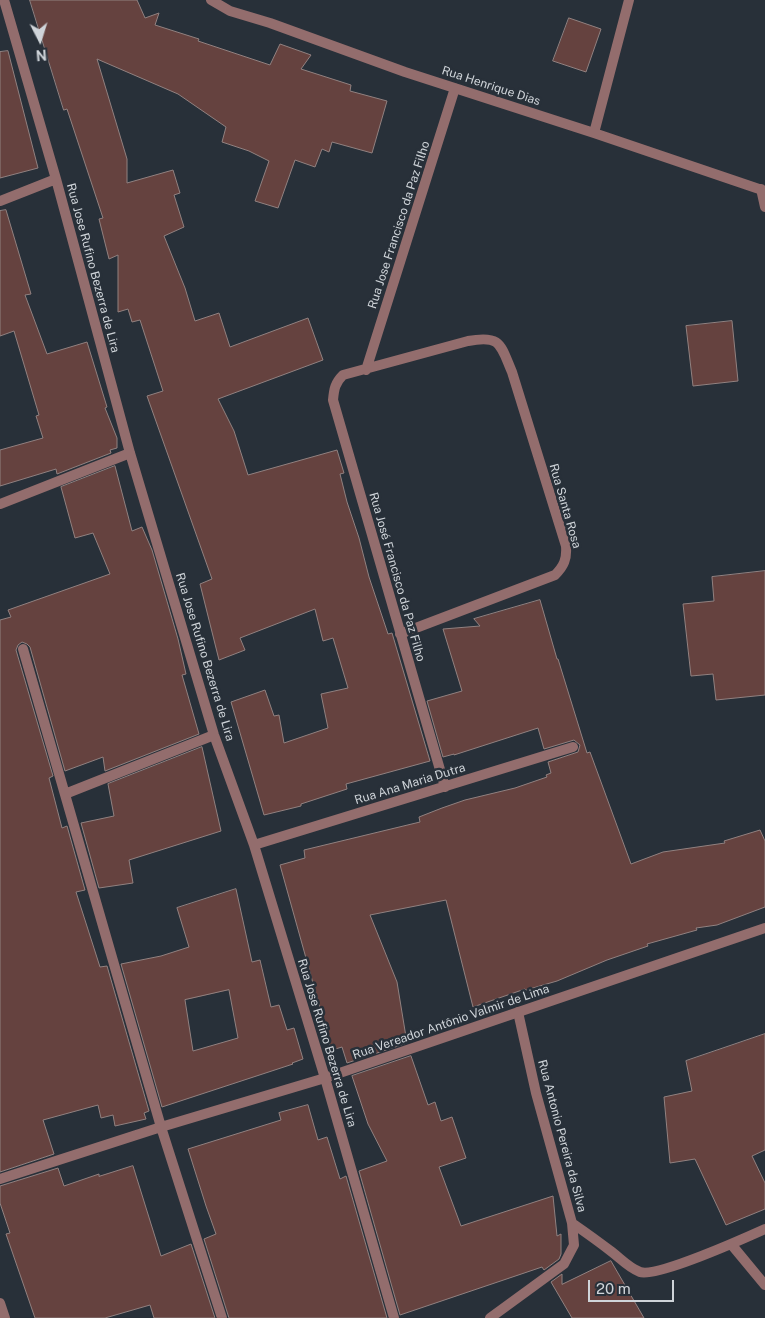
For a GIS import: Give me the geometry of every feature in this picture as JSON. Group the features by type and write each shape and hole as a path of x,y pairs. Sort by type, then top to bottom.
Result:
{"street":[{"name":"Rua Jose Rufino Bezerra de Lira","path":"4,0 56,179 130,453 214,735 254,845 325,1078 394,1318"},
{"name":"Rua Henrique Dias","path":"211,0 230,11 270,23 405,72 763,190"},
{"path":"594,133 629,0"},
{"name":"Rua Jose Francisco da Paz Filho","path":"366,370 455,88"},
{"path":"0,201 56,179"},
{"path":"763,190 765,207"},
{"name":"Rua Santa Rosa","path":"366,370 468,341 485,338 495,340 502,348 512,372 566,546 566,558 563,567 555,575 400,634"},
{"name":"Rua José Francisco da Paz Filho","path":"366,370 343,375 337,381 334,388 333,400 445,787"},
{"path":"0,504 130,453"},
{"path":"23,649 161,1127 222,1318"},
{"path":"65,794 214,735"},
{"name":"Rua Ana Maria Dutra","path":"254,845 573,747"},
{"name":"Rua Vereador Antônio Valmir de Lima","path":"0,1179 161,1127 325,1078 765,928"},
{"name":"Rua Antonio Pereira da Silva","path":"490,1318 564,1264 574,1245 572,1223 536,1093 518,1012"},
{"path":"572,1223 630,1267 641,1273 653,1273 731,1244 765,1229"},
{"path":"731,1244 765,1286"},
{"path":"0,1303 5,1318"}],"building":[{"path":"30,0 137,0 145,18 159,13 155,25 270,65 280,44 311,55 301,69 351,85 350,91 387,101 372,153 332,142 329,152 322,149 315,167 295,160 278,208 255,201 269,161 249,151 222,142 226,127 178,94 97,59 127,159 127,183 173,170 180,193 174,195 184,227 164,236 185,288 195,321 219,313 230,347 308,318 323,360 218,399 234,431 248,475 337,450 344,473 340,474 347,502 369,577 388,634 392,633 430,761 346,784 347,789 301,804 301,806 264,815 231,702 265,690 274,716 279,715 284,743 328,728 321,694 348,688 333,638 323,641 315,609 240,638 245,650 219,660 200,584 212,579 147,396 163,391 140,320 132,322 128,309 118,312 118,255 109,259 99,219 103,218 67,109 64,110"},
{"path":"569,18 601,29 586,72 553,61"},
{"path":"8,51 38,168 0,178 0,52"},
{"path":"6,210 31,294 25,295 47,354 87,342 107,407 105,408 117,438 117,448 110,450 111,453 57,474 56,469 0,486 0,450 43,438 36,416 39,415 14,331 0,336 0,211"},
{"path":"732,321 738,381 693,386 686,326"},
{"path":"115,466 132,531 142,527 152,550 178,639 186,674 182,675 199,734 105,771 103,757 65,771 30,647 22,642 16,650 53,776 49,778 62,828 67,826 85,890 76,892 100,967 107,966 149,1111 144,1113 146,1119 115,1126 113,1115 101,1118 98,1105 43,1120 54,1154 0,1172 0,620 11,617 8,610 110,574 93,533 75,538 61,487"},
{"path":"765,571 765,695 716,700 713,674 691,676 683,604 714,601 712,577"},
{"path":"540,600 587,753 590,752 631,864 663,852 725,843 724,841 760,830 765,841 765,907 717,925 696,928 697,930 647,944 648,946 607,960 557,981 525,989 473,1007 446,900 370,915 397,982 407,1043 347,1063 342,1047 332,1050 318,1021 323,1019 280,865 305,858 304,850 420,822 419,817 442,808 547,777 546,775 551,773 548,762 578,752 580,745 574,740 544,749 538,728 443,757 427,701 462,691 443,629 480,626 474,619"},
{"path":"202,747 221,831 129,860 133,883 99,888 81,823 114,816 108,784"},
{"path":"236,889 252,962 260,960 271,1007 279,1005 287,1030 294,1028 303,1059 293,1064 162,1107 121,964 161,956 189,947 177,908","holes":["229,990 238,1038 193,1051 185,1000"]},
{"path":"765,1034 765,1150 752,1156 765,1183 765,1209 726,1225 695,1159 670,1163 664,1097 692,1091 686,1061"},
{"path":"411,1056 428,1105 435,1102 441,1121 452,1117 466,1158 439,1167 461,1226 553,1196 557,1236 561,1234 561,1254 559,1259 544,1270 542,1267 400,1315 359,1171 387,1161 368,1124 352,1076"},
{"path":"308,1105 318,1140 327,1137 340,1179 346,1176 387,1318 229,1318 204,1239 216,1234 188,1149 281,1120 279,1113"},
{"path":"133,1166 161,1256 191,1244 215,1318 154,1318 150,1305 105,1318 35,1318 6,1234 10,1233 0,1203 0,1186 58,1168 64,1186 99,1174 99,1176"},
{"path":"611,1261 644,1318 572,1318 551,1282 562,1274 562,1284"}]}
